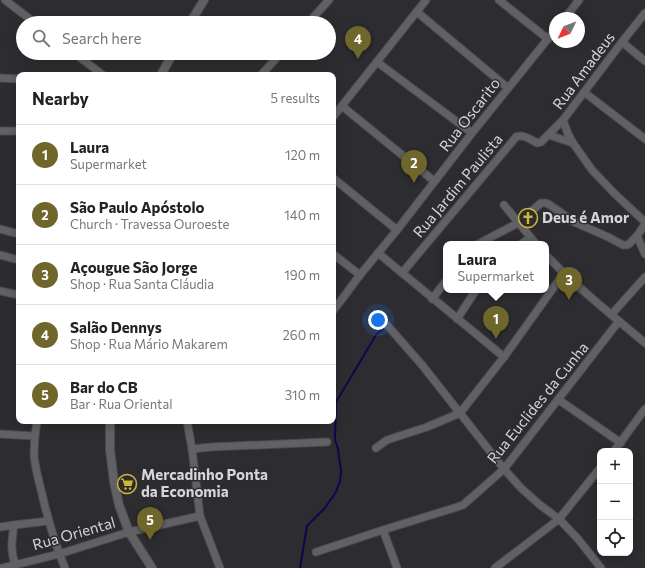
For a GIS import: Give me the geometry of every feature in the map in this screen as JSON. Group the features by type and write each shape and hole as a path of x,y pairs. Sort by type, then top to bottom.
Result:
{"street":[{"path":"5,0 26,16"},
{"path":"194,16 204,0"},
{"path":"314,16 329,0"},
{"path":"336,113 426,0"},
{"path":"499,0 548,39"},
{"path":"570,12 579,0"},
{"path":"417,12 508,88"},
{"name":"Rua Amadeus","path":"542,142 563,120 645,13"},
{"name":"Rua Oscarito","path":"336,307 434,181 548,39"},
{"path":"622,42 645,61"},
{"path":"83,60 99,72"},
{"path":"163,72 169,60"},
{"path":"264,72 275,60"},
{"path":"377,62 472,133"},
{"path":"0,78 16,79"},
{"path":"584,92 645,139"},
{"path":"342,106 434,181"},
{"path":"484,241 518,223 542,203 550,205 574,222 623,245 629,244 637,236 645,223 592,170 573,144 563,120"},
{"path":"0,130 16,131"},
{"path":"549,135 573,144"},
{"name":"Rua Jardim Paulista","path":"402,273 516,137 524,136 536,143 542,142"},
{"path":"336,180 397,230"},
{"path":"504,205 533,241"},
{"path":"0,229 16,233"},
{"path":"637,236 645,254"},
{"path":"525,241 530,238"},
{"path":"378,254 504,356"},
{"path":"0,255 16,259"},
{"path":"336,256 360,275"},
{"path":"549,258 611,315 645,343"},
{"path":"376,448 387,440 427,427 460,413 504,356 564,273"},
{"path":"611,315 645,277"},
{"path":"432,299 443,285"},
{"path":"0,291 16,294"},
{"path":"457,319 474,293"},
{"name":"Rua Euclides da Cunha","path":"316,552 463,504 504,469 620,321"},
{"path":"387,325 422,365 504,469 521,488 559,519 578,539 601,568"},
{"path":"559,400 621,442"},
{"path":"616,448 645,409"},
{"path":"37,424 34,456 48,521 65,568"},
{"path":"110,424 110,450 114,482 119,505 129,532 152,568"},
{"path":"188,424 200,516 220,568"},
{"path":"0,434 35,436"},
{"path":"192,450 211,447 327,442"},
{"path":"495,568 559,519 597,472"},
{"name":"Rua Oriental","path":"2,568 59,554 129,532 200,516"},
{"path":"0,527 48,521"},
{"path":"14,525 11,544 15,564"},
{"path":"383,530 397,568"}],"waterway":[{"path":"336,402 376,335 385,327"},
{"path":"300,568 307,526 324,509 336,492 340,481 341,471 338,449 335,440 335,424"}],"place":[{"name":"Salão Dennys","path":"358,59"},
{"name":"São Paulo Apóstolo","path":"414,183"},
{"name":"Deus é Amor","path":"528,218"},
{"name":"Açougue São Jorge","path":"569,300"},
{"name":"Laura","path":"496,339"},
{"name":"Mercadinho Ponta da Economia","path":"127,484"},
{"name":"Bar do CB","path":"150,540"}]}
